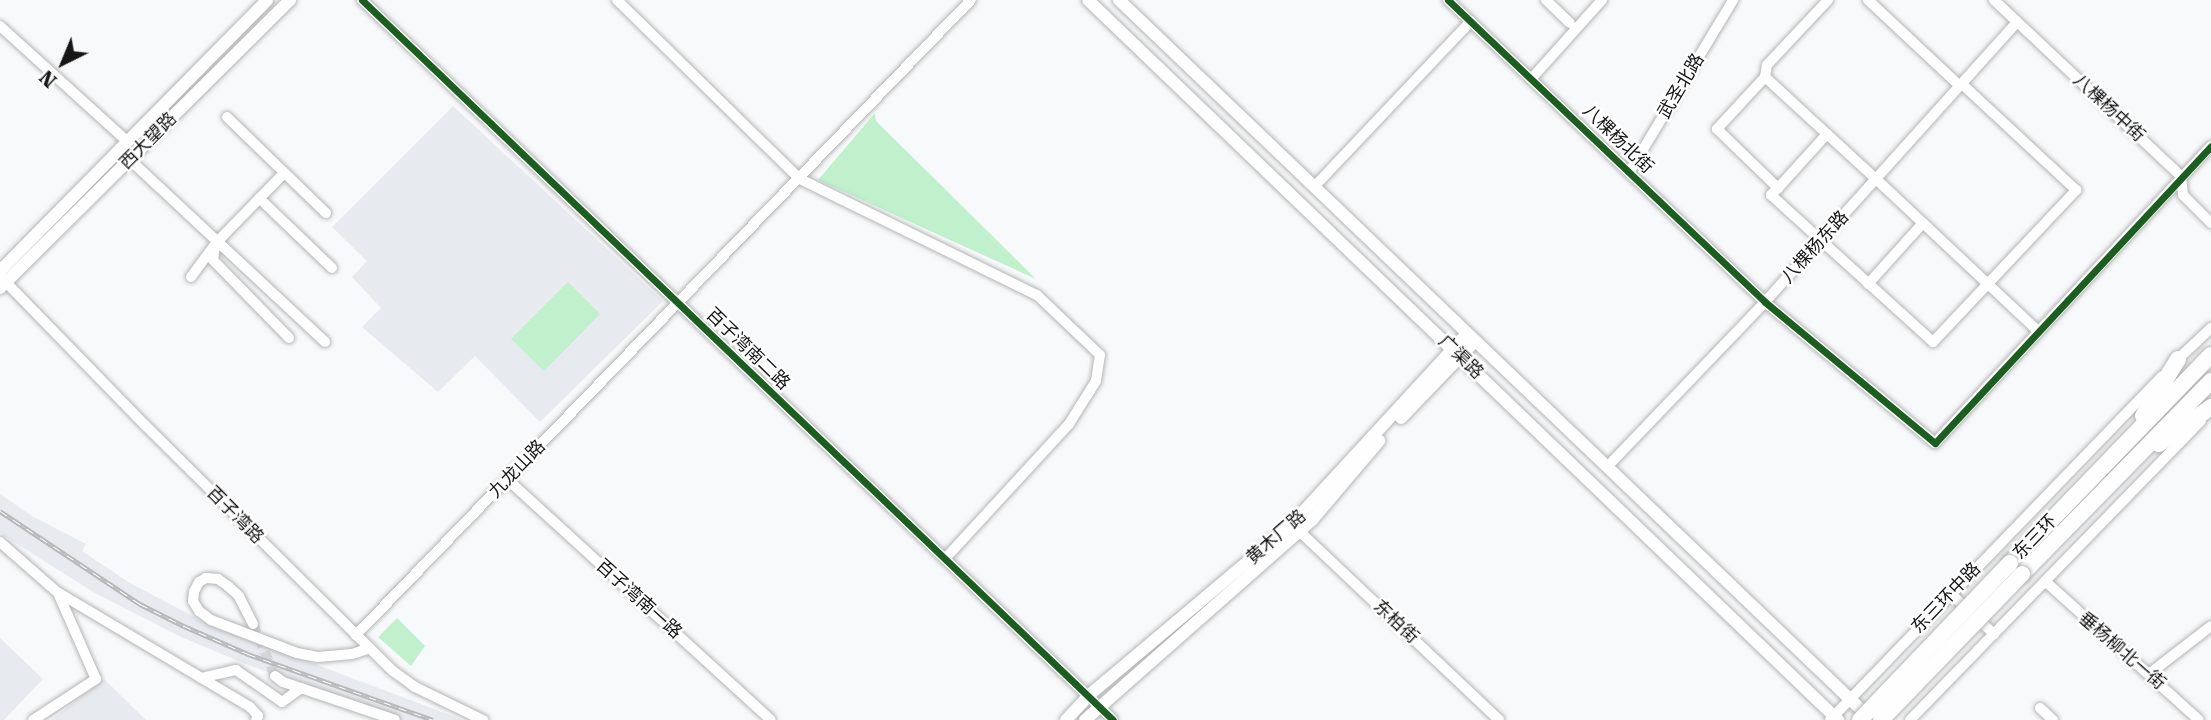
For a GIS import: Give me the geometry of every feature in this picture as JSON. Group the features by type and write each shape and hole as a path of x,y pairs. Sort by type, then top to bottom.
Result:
{"highway":[{"name":"东三环","path":"1881,720 2127,442 2211,355"},
{"path":"2127,442 2178,359"},
{"name":"东三环","path":"1860,720 2016,568 2123,471 2211,381"},
{"path":"2123,471 2211,409"}],"main road":[{"name":"西大望路","path":"1,282 127,141 267,0"},
{"name":"西大望路","path":"1,282 290,0"},
{"name":"广渠路","path":"1088,0 1834,719"},
{"name":"广渠路","path":"1119,0 1872,720"},
{"name":"黄木厂路","path":"1085,720 1296,528 1471,337"},
{"name":"黄木厂路","path":"1066,720 1088,696 1296,528"}],"street":[{"name":"百子湾南二路","path":"362,0 1113,720"},
{"path":"617,0 800,179 1037,295 1100,355 1096,381 1069,424 944,559"},
{"name":"九龙山路","path":"356,635 971,0"},
{"name":"八棵杨北街","path":"1448,0 1765,302 1935,443 2038,331"},
{"path":"1546,0 1570,23"},
{"path":"1532,78 1602,0"},
{"name":"武圣北路","path":"1630,171 1733,0"},
{"path":"1778,188 1717,129 1765,77 1767,65 1828,0"},
{"path":"1827,134 1771,195 1933,342 2076,190 1868,0"},
{"name":"八棵杨中街","path":"1994,0 2181,176 2183,195 2211,223"},
{"path":"1314,187 1471,21"},
{"name":"八棵杨东路","path":"1607,467 1765,302 2017,22"},
{"path":"0,26 127,141"},
{"path":"1765,77 2038,331 2211,146"},
{"path":"227,117 326,213"},
{"path":"129,159 325,342"},
{"path":"191,277 216,243 284,173"},
{"path":"259,198 332,268"},
{"path":"1868,284 1923,223"},
{"path":"216,243 213,260 289,338"},
{"name":"百子湾路","path":"1,282 370,648 415,687 483,720"},
{"name":"东三环中路","path":"1834,719 1850,698 2211,328"},
{"path":"1910,720 2211,409"},
{"name":"百子湾南一路","path":"508,479 771,720"},
{"name":"东柏街","path":"1296,528 1499,720"},
{"path":"0,542 58,593 250,707 258,716 256,720"},
{"path":"253,624 239,596 219,579 206,578 199,582 193,601 199,611 211,620 297,653 318,657 352,654 370,648"},
{"name":"垂杨柳北一街","path":"2045,581 2119,652 2149,674 2199,720"},
{"path":"33,720 96,679 58,593"},
{"path":"1951,594 1994,634"},
{"path":"2149,674 2211,626"},
{"path":"201,678 236,670 282,702 301,688"},
{"path":"275,676 301,688 395,720"},
{"path":"2040,708 2053,720"}],"shaded area":[{"path":"453,106 663,301 540,422 475,356 438,392 362,327 381,308 352,277 367,261 332,227"},
{"path":"0,494 32,516 86,544 82,551 130,583 204,622 463,720 398,720 243,663 179,636 93,592 0,533"},
{"path":"0,638 43,679 4,720 0,720"},
{"path":"104,679 146,720 51,720"}],"green space":[{"path":"875,113 876,121 1036,279 818,180"},
{"path":"568,282 600,314 544,371 511,339"},
{"path":"397,618 425,646 411,666 378,637"}],"tunnel":[{"path":"253,624 275,676"}],"railway":[{"path":"0,511 140,604 184,626 248,654 433,720"}],"cycle path":[{"path":"362,0 1113,720"},
{"path":"1448,0 1765,302 1935,443 2211,146"}]}
